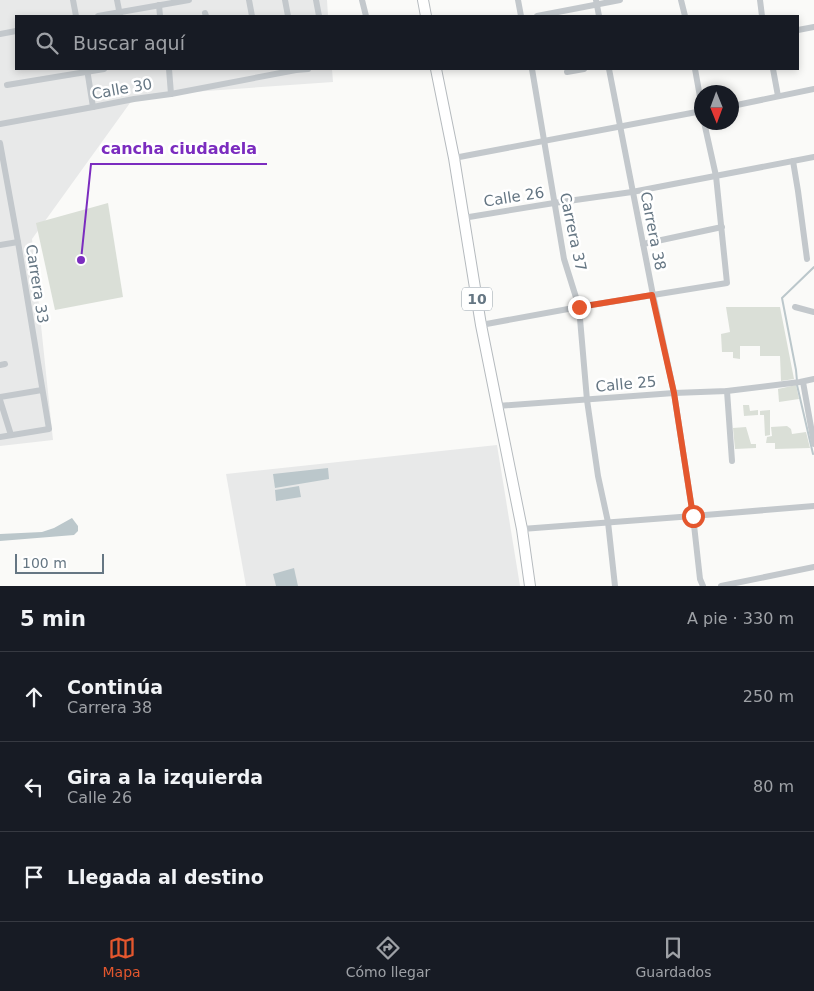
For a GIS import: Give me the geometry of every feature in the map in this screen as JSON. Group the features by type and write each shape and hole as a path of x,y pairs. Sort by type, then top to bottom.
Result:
{"main road":[{"path":"423,0 426,15"},
{"name":"10","path":"436,70 454,158 481,325 522,529 530,586"}],"street":[{"path":"73,0 76,15"},
{"path":"117,0 120,14 189,0"},
{"path":"249,0 252,15"},
{"path":"285,0 288,15"},
{"path":"316,0 319,15"},
{"path":"362,0 366,15"},
{"path":"518,0 521,15"},
{"path":"541,15 597,2 620,0"},
{"path":"681,0 685,15"},
{"path":"760,0 762,15"},
{"path":"597,2 599,15"},
{"path":"159,5 160,15"},
{"path":"799,30 814,27"},
{"path":"0,34 15,31"},
{"path":"87,70 93,108"},
{"name":"Calle 30","path":"7,85 87,70"},
{"path":"169,70 171,94"},
{"path":"262,70 264,77"},
{"name":"Calle 30","path":"0,124 264,77 292,70"},
{"name":"Carrera 37","path":"532,70 564,259 579,307 587,400 598,476 608,522 615,586"},
{"path":"568,72 579,70"},
{"name":"Carrera 38","path":"609,70 652,295 674,393 702,586"},
{"path":"695,70 698,85"},
{"path":"772,70 778,96"},
{"path":"739,104 814,90"},
{"path":"454,158 694,112"},
{"path":"481,325 727,283 716,176 706,130"},
{"name":"Carrera 33","path":"0,142 2,169 18,242 49,429 10,435"},
{"name":"Calle 26","path":"464,218 632,192 814,157"},
{"path":"793,161 807,259"},
{"path":"643,244 722,227"},
{"path":"0,245 18,242"},
{"path":"795,307 814,312"},
{"name":"Calle 25","path":"498,406 727,391 799,383 814,379"},
{"path":"799,383 814,444"},
{"path":"0,437 10,435 0,398 42,390"},
{"path":"727,391 732,461"},
{"path":"522,529 814,506"},
{"path":"721,586 814,567"}],"shaded area":[{"path":"0,0 327,0 328,15 15,15 15,70 332,70 333,82 135,96 32,239 53,440 0,446"},
{"path":"108,203 123,297 55,310 36,223"},
{"path":"726,307 780,307 794,379 781,381 780,356 760,356 760,346 740,346 740,359 733,358 733,352 722,352 721,334 730,332"},
{"path":"796,385 799,399 779,402 778,389"},
{"path":"743,405 749,405 750,411 758,410 758,415 744,416"},
{"path":"770,410 770,435 765,436 764,415 760,415 760,411"},
{"path":"787,426 791,429 792,434 806,432 810,448 775,449 775,443 766,443 767,437 772,436 771,427"},
{"path":"746,427 751,444 756,444 756,448 735,449 733,428"},
{"path":"497,445 520,586 246,586 226,474"},
{"path":"328,468 329,479 275,488 273,474"},
{"path":"299,486 301,497 276,501 275,490"},
{"path":"72,518 78,526 78,531 74,535 0,541 0,534 42,532"},
{"path":"294,568 298,586 276,586 273,574"}],"waterway":[{"path":"797,381 782,298 814,267"},
{"path":"797,385 813,454"}],"place":[{"name":"cancha ciudadela","path":"81,260"}],"route":[{"path":"579,307 652,295 674,393 693,516"}]}
